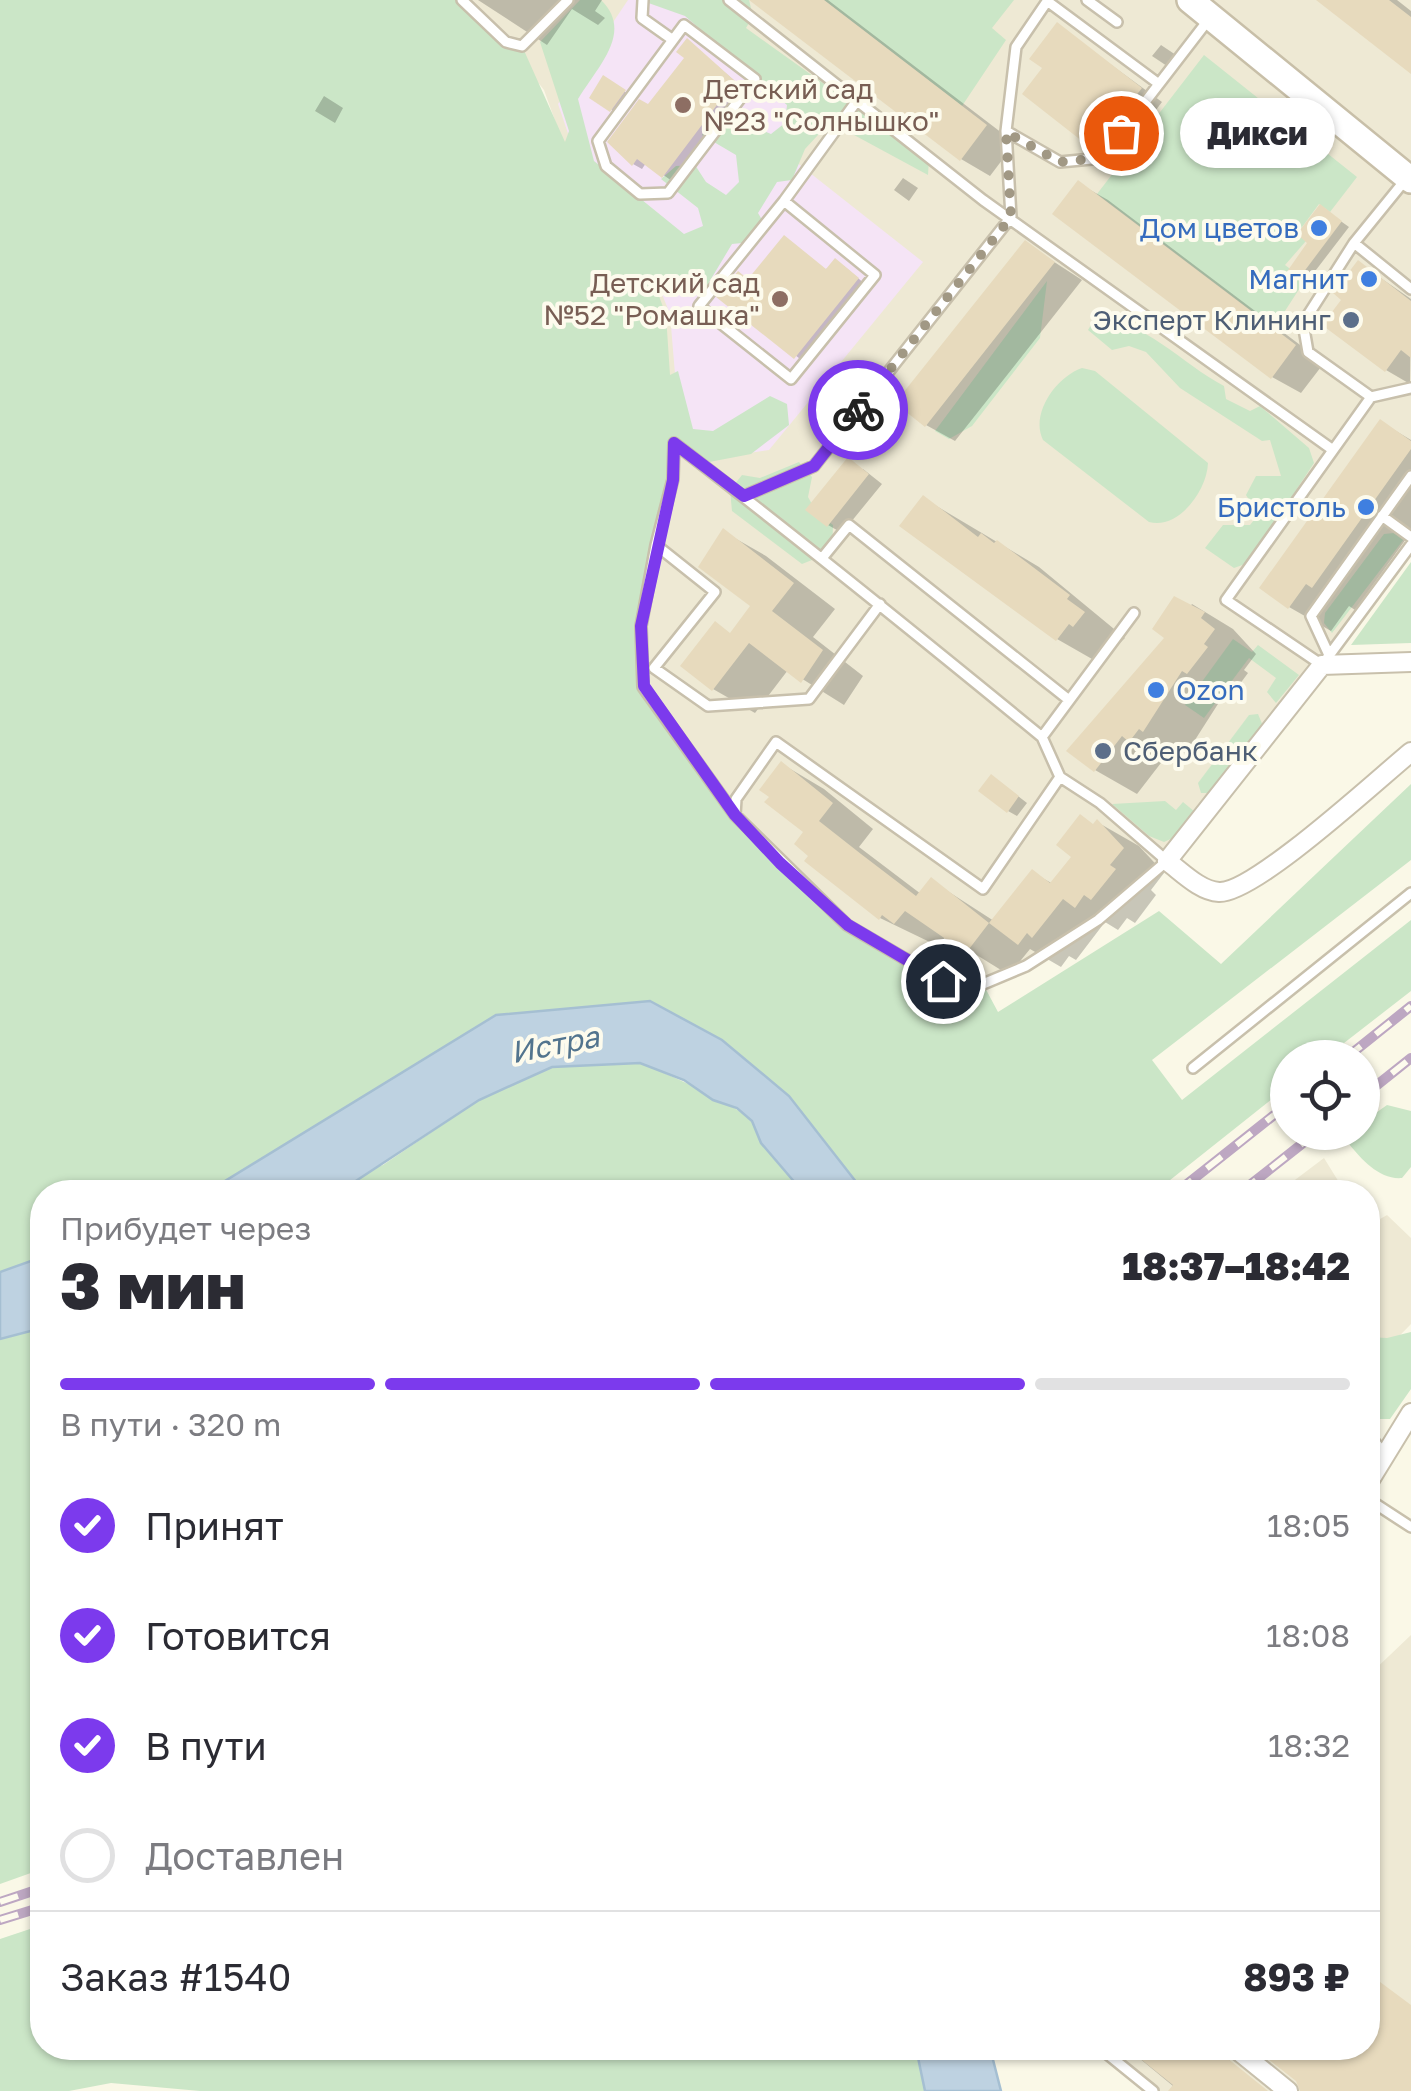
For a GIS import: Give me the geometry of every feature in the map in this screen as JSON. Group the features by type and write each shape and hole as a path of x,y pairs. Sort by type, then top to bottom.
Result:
{"main road":[{"path":"1201,6 1409,178"}],"street":[{"path":"1411,662 1326,660 1167,860 1206,890 1224,893 1264,874 1411,752"},
{"path":"1380,1462 1411,1413"},
{"path":"1250,2060 1288,2091"}],"lane":[{"path":"462,0 506,42 522,46 568,0"},
{"path":"643,0 642,18 672,40"},
{"path":"729,0 856,102 1333,450"},
{"path":"1087,0 1117,22"},
{"path":"744,496 814,466 1011,217 1006,132 1016,46 1048,1 1159,84"},
{"path":"1006,132 1060,162 1102,158 1159,84 1201,6"},
{"path":"684,26 755,79 668,192 640,194 606,166 598,140 672,40 684,26"},
{"path":"784,201 875,275 791,379 700,306 856,102"},
{"path":"1370,397 1308,352 1303,322 1354,243 1409,178"},
{"path":"1354,243 1411,289"},
{"path":"1326,660 1226,600 1370,397 1411,388"},
{"path":"674,443 744,496 1042,738 1060,777 1100,803 1167,860 1098,920 1026,966 983,984 943,981 848,925 735,815 644,686 641,626 673,480 674,443"},
{"path":"1326,660 1311,616 1411,476"},
{"path":"1382,516 1411,537"},
{"path":"823,557 849,525 1070,700"},
{"path":"644,686 715,592 656,545"},
{"path":"1326,660 1411,546"},
{"path":"654,668 708,706 809,698 880,604"},
{"path":"1042,738 1134,614"},
{"path":"735,815 736,799 776,742 983,889 1060,777"},
{"path":"1193,1068 1411,893"},
{"path":"1380,1507 1411,1527"},
{"path":"1115,2060 1153,2091"}],"shaded area":[{"path":"462,0 1411,0 1411,545 1322,665 1161,855 1155,869 1098,920 1026,966 983,984 943,981 847,925 735,815 643,687 646,262 587,209 544,90 506,42"},
{"path":"628,0 680,0 827,112 791,158 923,262 769,450 709,459 680,434 670,314 649,262 593,207 558,104"},
{"path":"1324,1158 1338,1180 1295,1180"},
{"path":"1387,1215 1411,1238 1411,1324 1380,1356 1380,1219"},
{"path":"1411,1635 1411,2091 1147,2091 1109,2060 1380,2060 1380,1665"}],"green space":[{"path":"0,0 462,0 506,42 522,46 565,142 569,131 540,42 580,0 601,0 614,24 613,37 603,62 578,99 594,161 684,234 703,226 698,208 661,179 676,166 695,165 706,182 726,195 739,182 736,155 702,135 714,119 733,118 771,134 785,123 787,105 685,16 640,0 749,0 753,16 746,28 929,159 928,175 830,122 805,149 792,180 777,182 758,213 768,230 752,242 732,244 702,294 656,288 666,315 670,375 678,371 693,429 713,431 770,396 787,404 789,425 751,454 704,463 675,445 673,479 641,626 643,686 735,815 848,925 943,981 983,984 998,1012 1159,911 1221,964 1411,784 1411,860 1152,1060 1182,1100 1411,920 1411,991 1348,1040 1270,1040 1270,1101 1170,1180 855,1180 789,1096 722,1040 650,1001 496,1015 227,1180 30,1180 30,1261 0,1272"},
{"path":"824,0 1014,0 992,28 1006,40 962,106"},
{"path":"1204,55 1357,177 1330,212 1319,204 1297,234 1306,241 1285,265 1305,280 1274,328 1097,194"},
{"path":"1047,281 1040,338 972,426 949,439 935,431"},
{"path":"1095,318 1113,320 1146,334 1224,386 1226,399 1250,411 1260,406 1309,448 1314,463 1248,563 1234,568 1205,548 1223,525 1250,525 1258,515 1246,495 1256,476 1281,476 1270,440 1262,441 1180,388 1146,352 1129,346 1112,350 1088,330"},
{"path":"1082,368 1095,371 1208,463 1197,496 1180,514 1160,523 1149,522 1043,440 1040,419 1048,398 1063,379"},
{"path":"799,462 812,477 808,497 817,513 833,525 832,552 802,564 732,511 730,490 742,475 760,478"},
{"path":"1394,533 1404,539 1332,633 1324,623 1325,613 1384,534"},
{"path":"1411,562 1411,643 1351,645"},
{"path":"1233,639 1252,652 1258,645 1299,675 1276,703 1267,692 1276,678 1249,658 1204,718 1185,705"},
{"path":"1258,714 1263,726 1211,793 1201,793 1198,783 1249,715"},
{"path":"1165,801 1176,810 1183,802 1195,812 1175,837 1164,842 1149,836 1112,804"},
{"path":"640,1063 700,1090 745,1115 793,1180 336,1180 383,1165 479,1100 552,1067"},
{"path":"1387,1105 1411,1111 1411,1167 1402,1178 1379,1172 1355,1150 1380,1150 1380,1110"},
{"path":"30,1314 30,1873 0,1884 0,1318"},
{"path":"1411,1332 1411,1389 1390,1419 1380,1419 1380,1338"},
{"path":"30,1929 30,2060 919,2060 925,2091 200,2091 111,2083 69,2091 0,2091 0,1939"}],"water":[{"name":"Истра","path":"650,1001 722,1040 789,1096 855,1180 793,1180 761,1143 752,1121 737,1108 713,1100 684,1080 640,1063 552,1067 479,1100 357,1180 227,1180 496,1015"},
{"path":"30,1261 30,1331 0,1339 0,1272"},
{"path":"919,2060 993,2060 1001,2091 925,2091"}],"building":[{"path":"749,0 824,0 987,125 960,161"},
{"path":"1316,0 1389,0 1411,17 1411,74"},
{"path":"1057,22 1142,88 1110,129 1098,120 1082,141 1022,94 1042,68 1029,59"},
{"name":"Детский сад №23 \"Солнышко\"","path":"687,38 735,81 662,178 637,159 632,166 607,142 639,99 648,104 684,58 676,52"},
{"path":"603,75 626,90 610,112 589,98"},
{"path":"1078,180 1296,345 1271,379 1052,214"},
{"name":"Дом цветов","path":"1320,204 1342,221 1297,281 1286,273 1307,243 1297,234"},
{"name":"Детский сад №52 \"Ромашка\"","path":"784,235 826,269 835,258 859,278 794,359 716,297 738,271 748,279"},
{"path":"1025,240 1055,262 925,427 895,403"},
{"path":"1358,260 1411,301 1411,358 1401,350 1385,372 1322,325 1341,300 1333,293"},
{"path":"1380,419 1411,441 1411,449 1312,588 1306,584 1288,609 1259,588"},
{"path":"848,457 869,474 827,527 805,510"},
{"path":"923,495 978,537 981,533 994,543 997,540 1070,595 1067,599 1085,612 1056,641 899,526"},
{"path":"723,528 794,583 772,611 823,650 801,683 749,643 712,691 680,666 715,621 730,633 750,606 698,567"},
{"path":"1174,596 1205,612 1201,618 1215,629 1204,644 1208,647 1187,674 1182,671 1143,732 1139,729 1129,742 1122,736 1094,772 1066,751 1164,638 1152,629"},
{"path":"781,761 833,803 819,821 861,854 916,896 931,877 989,923 966,953 905,911 894,924 882,915 879,920 804,861 808,856 794,844 803,832 764,802 769,797 759,790"},
{"path":"991,774 1019,796 1007,813 978,791"},
{"path":"1080,814 1093,824 1097,819 1124,848 1110,865 1116,869 1091,900 1084,895 1075,908 1063,899 1032,938 1027,933 1018,945 989,923 1032,869 1050,883 1071,857 1056,845"},
{"path":"1380,1982 1411,2005 1411,2091 1300,2091 1296,2081 1269,2060 1380,2060"},
{"path":"1142,2060 1229,2060 1268,2091 1168,2091 1173,2085"}],"railway":[{"path":"1368,1040 1411,1006"},
{"path":"1380,1083 1411,1058"},
{"path":"1192,1180 1270,1118"},
{"path":"1256,1180 1294,1150"},
{"path":"0,1902 30,1892"},
{"path":"0,1920 30,1911"}],"way so far":[{"path":"858,410 1011,217 1006,132 1060,162 1102,158 1121,133"}],"place":[{"name":"Детский сад №23 \"Солнышко\"","path":"683,105"},
{"name":"Дикси","path":"1121,133"},
{"name":"Дом цветов","path":"1319,228"},
{"name":"Магнит","path":"1369,279"},
{"name":"Детский сад №52 \"Ромашка\"","path":"780,299"},
{"name":"Эксперт Клининг","path":"1351,320"},
{"name":"Бристоль","path":"1366,507"},
{"name":"Ozon","path":"1156,690"},
{"name":"Сбербанк","path":"1103,751"}],"route":[{"path":"858,410 814,466 744,496 674,443 673,480 641,626 644,686 735,815 780,863 848,925 943,981"}]}
